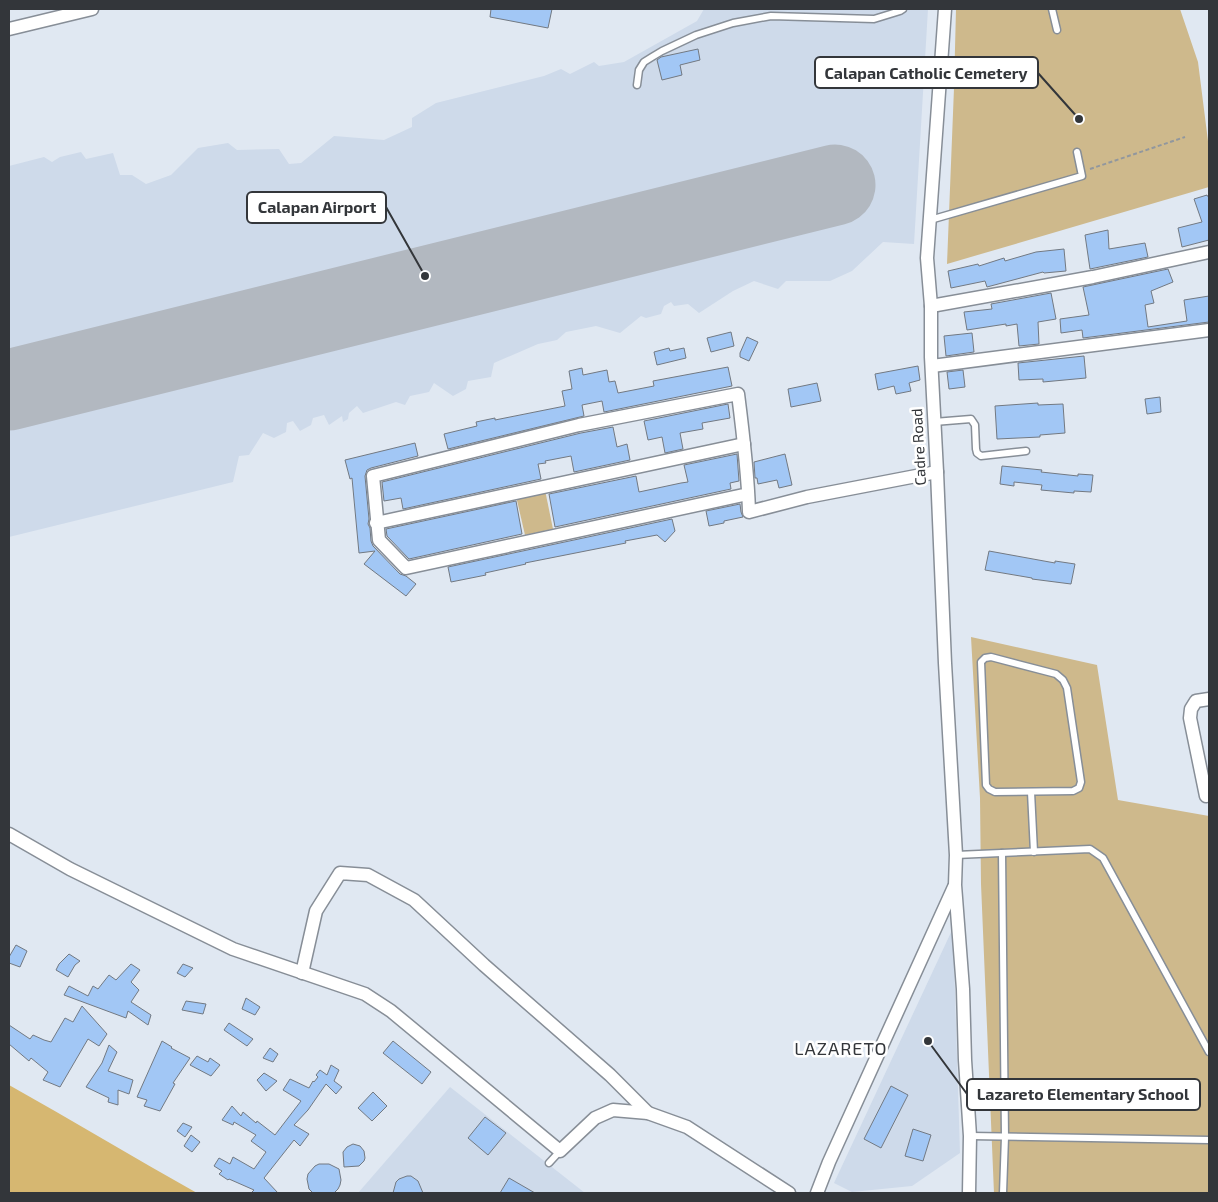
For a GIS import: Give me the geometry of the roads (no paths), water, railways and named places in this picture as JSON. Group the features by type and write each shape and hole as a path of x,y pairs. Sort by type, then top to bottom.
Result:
{"street":[{"path":"9,29 92,9"},
{"name":"Cadre Road","path":"945,9 927,258 931,306 934,422 945,663 956,855 955,885 963,989 964,1060 970,1136 969,1193"},
{"path":"931,306 1093,277 1209,252"},
{"path":"932,366 1209,330"},
{"path":"748,494 406,568 379,540 373,476 579,425 738,394 744,444 748,494 749,512 808,497 937,472"},
{"path":"376,522 744,444"},
{"path":"1206,796 1190,718 1191,708 1196,701 1209,699"},
{"path":"9,834 70,869 233,949 365,994 390,1011 560,1151 594,1118 613,1110 648,1113 686,1127 789,1193"},
{"path":"302,973 316,910 340,873 368,875 414,900 484,965 610,1075 648,1113"},
{"path":"816,1193 955,885"}],"lane":[{"path":"638,85 639,70 644,62 696,35 733,23 771,16 874,19 903,9"},
{"path":"1052,9 1057,30"},
{"path":"930,220 1082,176 1077,152"},
{"path":"934,422 971,419 975,425 977,453 981,456 1026,451"},
{"path":"991,657 1056,674 1063,680 1067,688 1081,782 1079,788 1073,791 1032,792 995,792 986,785 981,662 985,658 991,657"},
{"path":"1032,792 1034,852"},
{"path":"956,855 1090,849 1103,858 1209,1052"},
{"path":"1002,853 1005,1137 1002,1193"},
{"path":"970,1136 1209,1140"},
{"path":"549,1163 560,1151"}],"place":[{"name":"Calapan Catholic Cemetery","path":"1079,119"},
{"name":"Calapan Airport","path":"425,276"},
{"name":"Lazareto Elementary School","path":"928,1041"}],"district":[{"name":"LAZARETO","path":"841,1049"}]}
